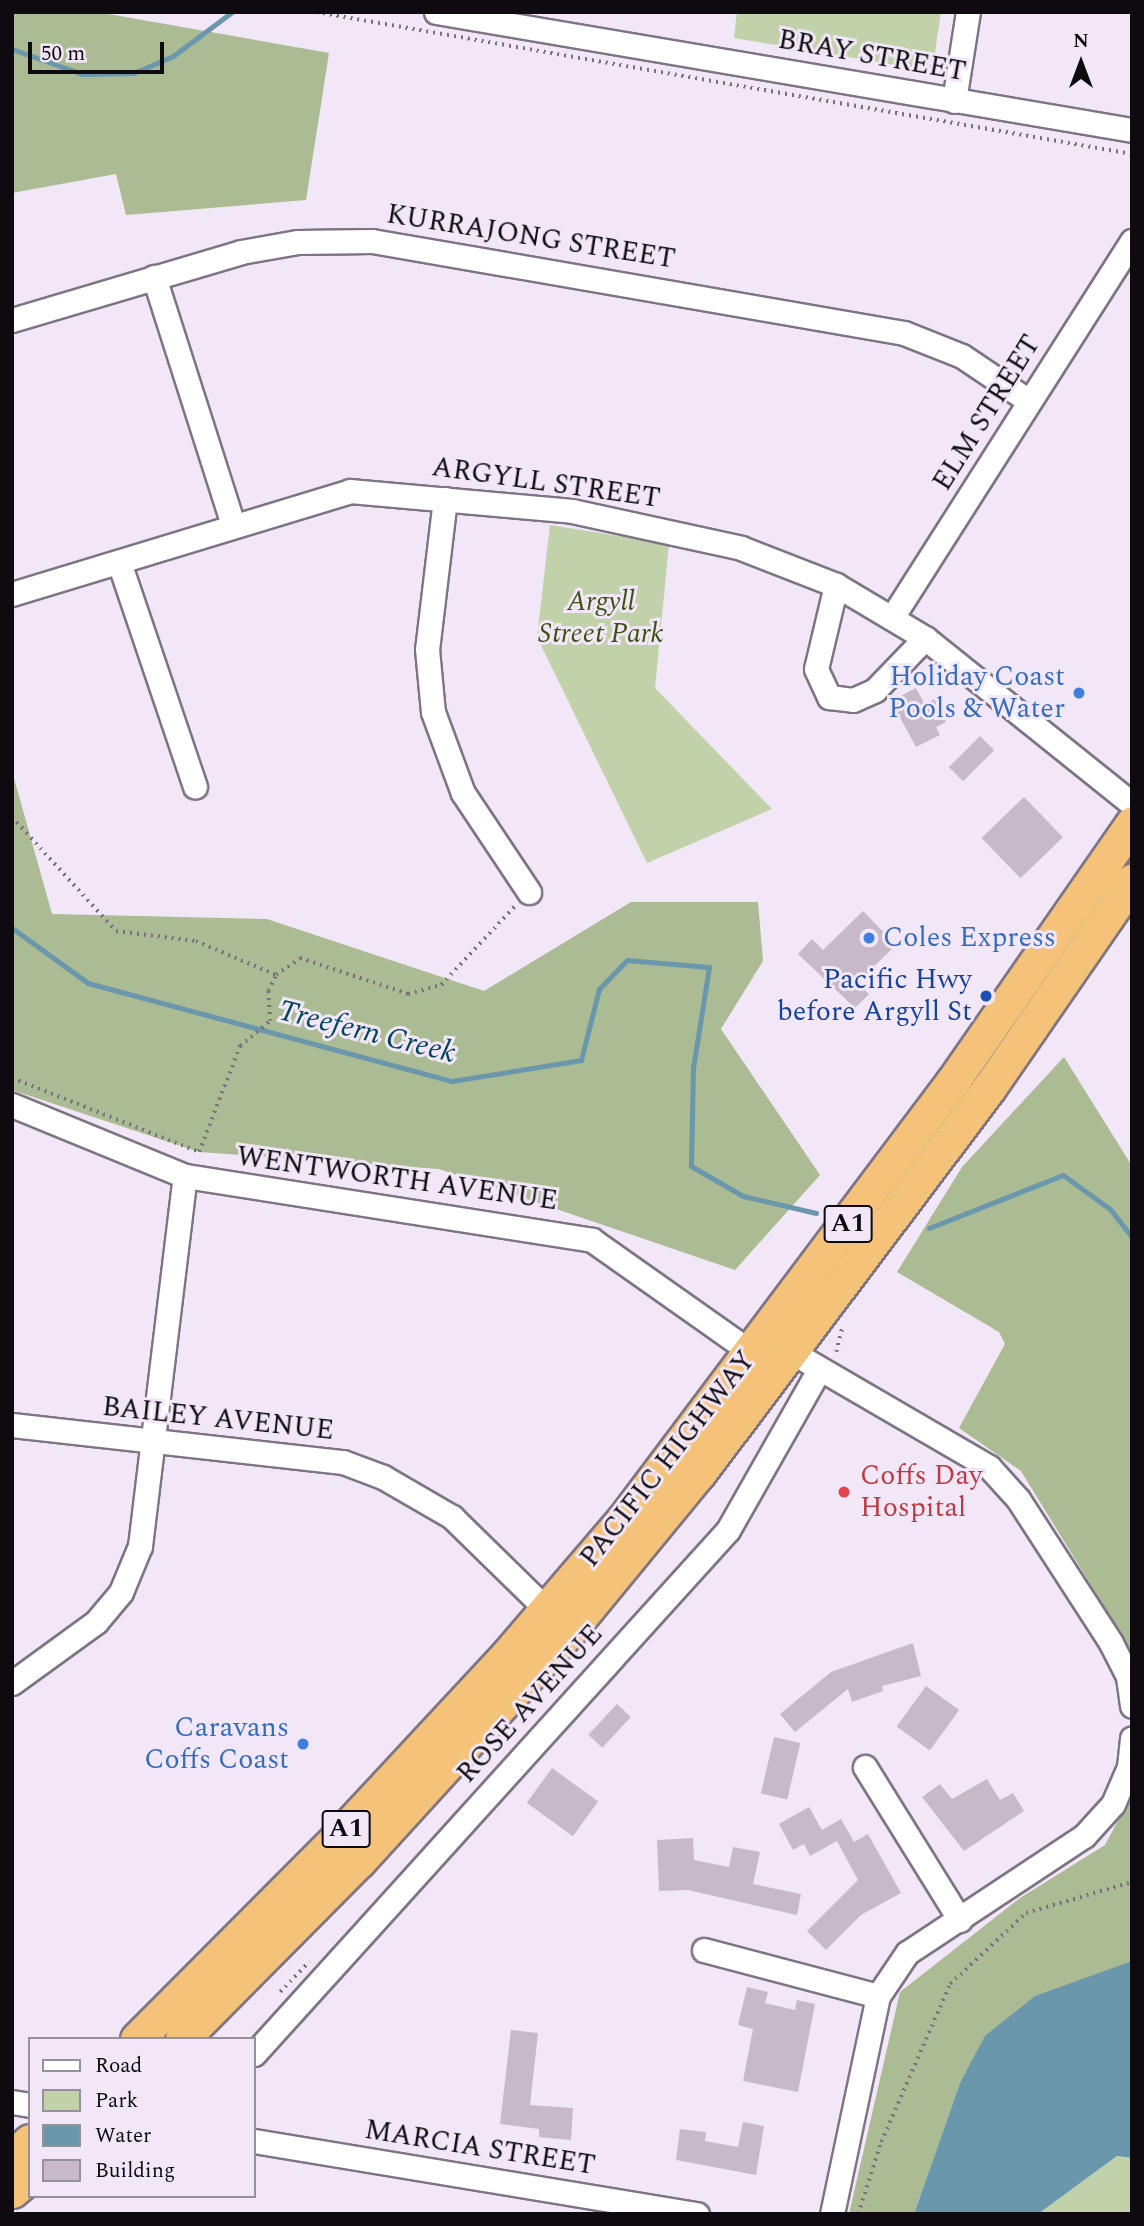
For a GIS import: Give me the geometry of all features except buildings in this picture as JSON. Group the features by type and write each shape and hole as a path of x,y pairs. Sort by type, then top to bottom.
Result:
{"highway":[{"name":"PACIFIC HIGHWAY","path":"185,2037 349,1872 557,1621 974,1053 1132,823"},
{"name":"PACIFIC HIGHWAY","path":"139,2037 557,1621 806,1360 1121,918 1132,881"},
{"path":"12,2157 28,2143"},
{"path":"12,2191 28,2178"}],"street":[{"name":"BRAY STREET","path":"436,12 1132,130"},
{"path":"954,101 968,12"},
{"name":"ELM STREET","path":"893,616 1132,241"},
{"name":"KURRAJONG STREET","path":"12,320 271,245 389,243 904,333 962,356 1029,401"},
{"path":"153,277 233,525"},
{"name":"ARGYLL STREET","path":"12,594 350,491 572,511 741,548 836,585 893,616 925,638 1132,804"},
{"path":"445,499 427,649 433,712 463,793 528,892"},
{"path":"119,562 195,787"},
{"path":"836,585 816,668 829,697 853,700 875,690 925,638"},
{"name":"WENTWORTH AVENUE","path":"12,1105 185,1176 592,1240 752,1353"},
{"path":"12,1683 96,1622 121,1592 140,1546 155,1441 185,1176"},
{"path":"806,1360 989,1467 1018,1499 1111,1643 1128,1676 1132,1706"},
{"name":"ROSE AVENUE","path":"256,2052 728,1530 806,1360"},
{"name":"BAILEY AVENUE","path":"12,1425 307,1455 383,1477 452,1517 557,1621"},
{"path":"832,2214 878,1996 907,1953 1084,1836 1112,1804 1129,1767 1132,1738"},
{"path":"865,1767 960,1920"},
{"path":"704,1950 878,1996"},
{"name":"MARCIA STREET","path":"256,2141 697,2214"}],"path":[{"path":"316,12 1132,154"},
{"path":"907,70 928,69 939,62 941,50"},
{"path":"12,817 117,931 196,941 276,975"},
{"path":"12,1078 199,1152 240,1046 270,1021 268,991 276,975 300,958 408,994 441,985 528,892"},
{"path":"858,2214 881,2142 950,1984 1026,1913 1132,1882"}],"green space":[{"path":"12,12 97,12 329,53 306,200 126,215 116,174 12,193"},
{"path":"737,12 941,12 934,59 920,69 734,38"},
{"name":"Argyll Street Park","path":"550,525 669,544 655,688 772,809 647,863 537,637"},
{"path":"12,771 52,914 267,919 484,991 631,902 758,902 763,961 721,1029 820,1175 735,1270 439,1169 199,1152 12,1090"},
{"path":"1064,1057 1132,1166 1132,1652 1021,1471 959,1428 1005,1344 999,1332 897,1272 962,1167"},
{"path":"1132,1794 1132,1961 960,2083 914,2214 849,2214 900,1992 1020,1898 1105,1845"},
{"path":"1117,2156 1132,2158 1132,2214 1038,2214"}],"water":[{"path":"1132,1961 1132,2158 1117,2156 1038,2214 914,2214 960,2083 985,2036 1035,1996"}],"waterway":[{"path":"12,49 82,74 134,73 173,56 232,12"},
{"name":"Treefern Creek","path":"12,928 88,983 452,1081 581,1060 599,989 627,960 709,967 693,1068 691,1166 743,1196 816,1213"},
{"path":"929,1228 1063,1175 1110,1209 1132,1237"}],"place":[{"name":"Holiday Coast Pools & Water","path":"1079,693"},
{"name":"Coles Express","path":"869,938"},
{"name":"Pacific Hwy before Argyll St","path":"986,996"},
{"name":"Coffs Day Hospital","path":"844,1492"},
{"name":"Caravans Coffs Coast","path":"303,1744"}]}
